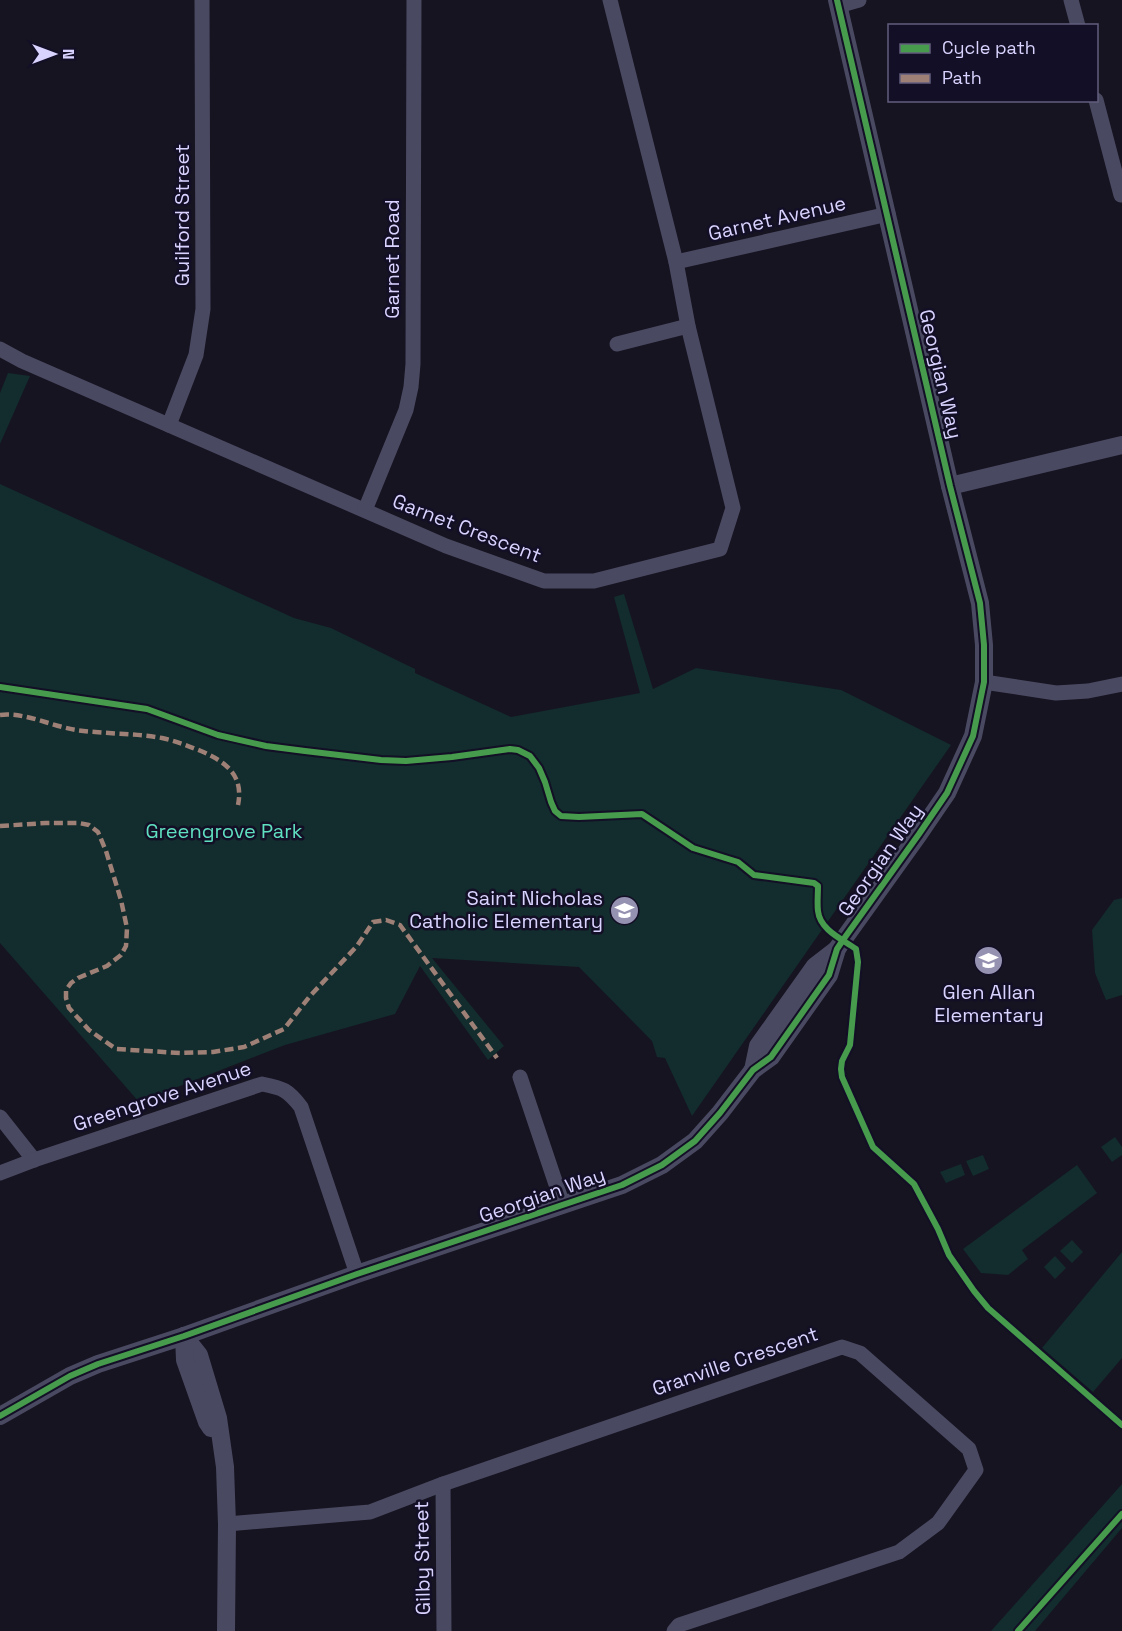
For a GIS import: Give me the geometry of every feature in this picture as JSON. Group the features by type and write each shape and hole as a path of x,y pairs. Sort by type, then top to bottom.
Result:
{"street":[{"name":"Guilford Street","path":"170,425 196,355 203,309 202,0"},
{"name":"Garnet Road","path":"365,510 406,410 411,387 413,364 414,0"},
{"name":"Garnet Crescent","path":"0,349 22,361 446,546 544,581 594,581 720,549 733,508 688,326 676,262 610,0"},
{"path":"838,3 860,0"},
{"path":"1071,0 1077,24"},
{"name":"Georgian Way","path":"0,1416 79,1372 98,1364 622,1185 662,1165 695,1141 753,1070 771,1057 829,975 837,949 947,793 973,736 984,682 984,645 980,603 950,486 838,3"},
{"path":"1097,102 1120,195"},
{"name":"Garnet Avenue","path":"676,262 888,214"},
{"path":"617,344 688,326"},
{"path":"950,486 1122,445"},
{"path":"984,682 1056,693 1088,691 1122,684"},
{"path":"520,1077 563,1205"},
{"name":"Greengrove Avenue","path":"0,1173 262,1084 276,1087 291,1093 301,1107 357,1274"},
{"path":"0,1117 34,1160"},
{"path":"184,1336 199,1355 218,1418 225,1467 226,1631"},
{"name":"Granville Crescent","path":"227,1524 370,1512 443,1484 842,1347 860,1353 969,1449 976,1470 938,1523 899,1552 679,1625 674,1631"},
{"name":"Gilby Street","path":"443,1484 444,1631"}],"green space":[{"path":"8,373 30,376 0,444 0,393"},
{"name":"Greengrove Park","path":"0,484 294,618 331,628 415,669 415,673 511,717 640,693 614,597 624,594 653,689 696,668 841,690 951,745 692,1116 665,1058 657,1057 652,1041 579,967 432,958 504,1046 488,1060 420,966 395,1014 285,1045 139,1102 0,943"},
{"path":"1122,898 1122,995 1106,1000 1095,973 1092,930 1114,900"},
{"path":"1115,1137 1122,1147 1122,1155 1112,1162 1101,1147"},
{"path":"983,1155 989,1169 973,1176 966,1161"},
{"path":"961,1164 965,1175 946,1183 940,1172"},
{"path":"1077,1165 1097,1193 1022,1250 1028,1259 1008,1275 981,1273 963,1249"},
{"path":"1072,1240 1083,1252 1072,1263 1060,1251"},
{"path":"1122,1252 1122,1358 1093,1392 1042,1348"},
{"path":"1055,1256 1066,1268 1055,1279 1044,1267"},
{"path":"1122,1484 1122,1528 1035,1631 991,1631"}],"marked path":[{"path":"0,715 28,717 76,730 162,738 187,745 218,760 231,771 238,785 238,805"},
{"path":"0,826 79,823 89,825 98,832 121,900 127,928 126,946 121,955 107,966 71,983 66,990 66,998 69,1008 89,1030 116,1049 180,1053 213,1052 244,1047 284,1029 310,996 357,946 373,922 386,920 400,925 497,1058"}],"cycle path":[{"path":"0,1416 70,1376 98,1364 622,1185 662,1165 695,1141 753,1070 771,1057 829,975 837,949 947,793 973,736 984,682 984,645 980,603 950,486 837,0"},
{"path":"0,687 147,709 218,735 266,746 305,751 406,761 518,750 530,756 539,768 555,811 561,816 642,814 693,848 738,862 754,875 814,883 818,886 818,911 823,924 856,949 858,962 850,1045 842,1061 841,1069 842,1077 873,1147 914,1184 949,1255 988,1308 1122,1425"},
{"path":"1018,1631 1122,1514"}],"place":[{"name":"Saint Nicholas Catholic Elementary","path":"624,910"},
{"name":"Glen Allan Elementary","path":"989,961"}]}
